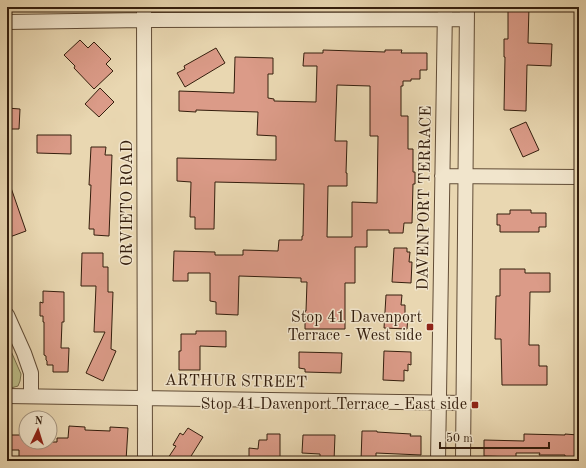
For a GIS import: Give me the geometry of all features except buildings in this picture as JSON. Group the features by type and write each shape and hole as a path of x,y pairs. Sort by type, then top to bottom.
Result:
{"street":[{"path":"7,22 144,13 467,13 463,461"},
{"name":"ORVIETO ROAD","path":"144,13 145,461"},
{"name":"DAVENPORT TERRACE","path":"438,461 445,13"},
{"path":"442,176 579,178"},
{"path":"7,315 24,352 31,373 31,396"},
{"name":"ARTHUR STREET","path":"7,396 464,403"}],"green space":[{"path":"7,342 21,374 18,386 11,388 7,388"}],"place":[{"name":"Stop 41 Davenport Terrace - West side","path":"430,327"},
{"name":"Stop 41 Davenport Terrace - East side","path":"475,405"}]}
